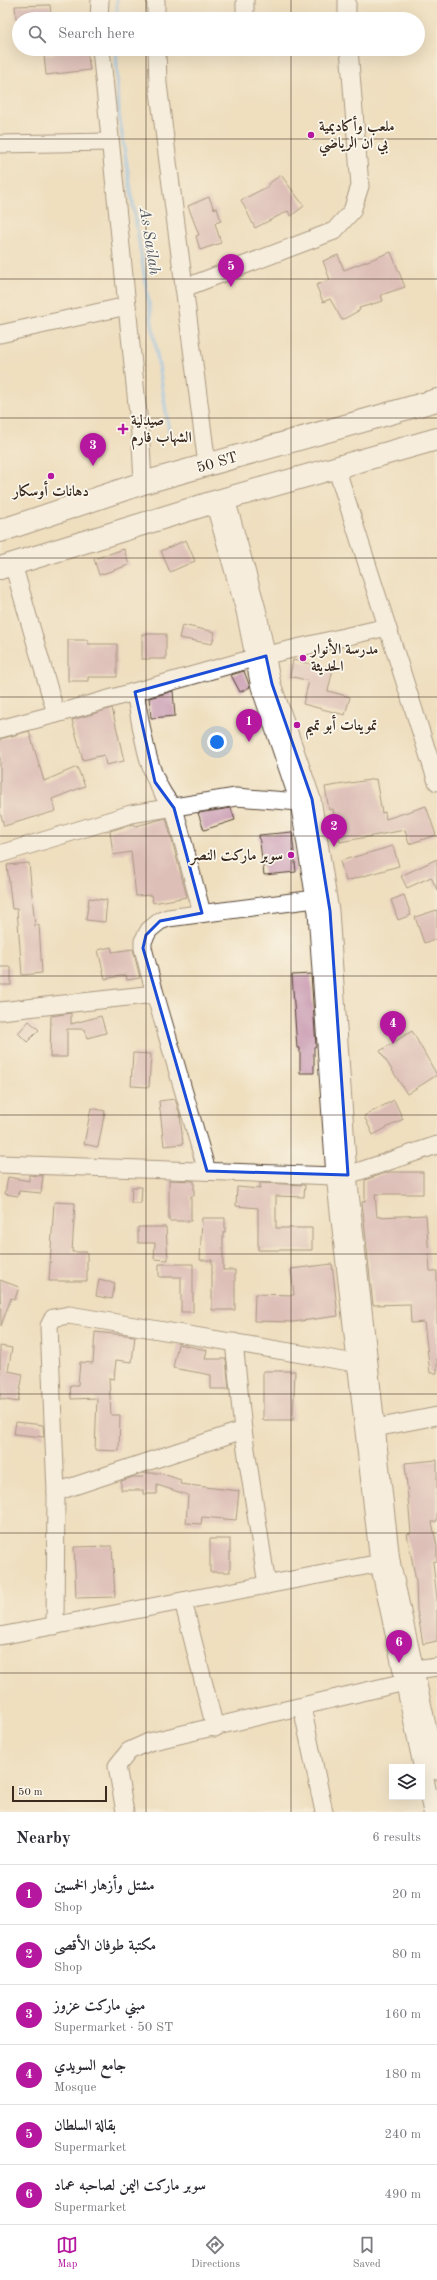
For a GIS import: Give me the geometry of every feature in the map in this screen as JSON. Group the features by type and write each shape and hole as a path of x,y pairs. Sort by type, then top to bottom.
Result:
{"main road":[{"name":"50 ST","path":"0,531 143,483 437,400"},
{"path":"7,566 220,500 437,439"}],"street":[{"path":"99,12 100,0"},
{"path":"156,0 156,12"},
{"path":"245,0 246,12"},
{"path":"347,0 347,12"},
{"path":"102,56 141,444 143,483"},
{"path":"157,56 158,84 207,465"},
{"path":"184,288 334,231 352,211 360,186 350,56"},
{"path":"0,144 110,142"},
{"path":"0,334 127,306"},
{"path":"336,467 437,782"},
{"path":"220,500 245,612 312,799 327,896 342,1176 356,1363 369,1430"},
{"path":"7,566 56,714"},
{"path":"0,729 260,657 387,627"},
{"path":"260,657 260,687 299,802 315,899 342,1176 369,1430 385,1562 410,1676 432,1812"},
{"path":"135,692 155,782 166,800 174,808 202,914"},
{"path":"0,854 131,814 236,797 299,802"},
{"path":"207,1172 143,948 146,935 160,921 315,899"},
{"path":"0,1011 155,994"},
{"path":"0,1164 342,1176 437,1145"},
{"path":"55,1626 56,1492 49,1326 53,1318 69,1315 356,1363"},
{"path":"234,1342 243,1430 267,1585"},
{"path":"369,1430 437,1416"},
{"path":"56,1492 243,1430"},
{"path":"0,1636 385,1562"},
{"path":"184,1601 214,1728"},
{"path":"125,1812 117,1766 129,1751 148,1742 302,1707 410,1676 437,1666"},
{"path":"410,1676 437,1770"},
{"path":"302,1707 322,1812"}],"highlighted area":[{"path":"266,656 272,684 312,799 330,911 348,1175 207,1171 143,948 146,935 160,921 202,913 174,808 155,782 135,692"}],"building":[{"path":"50,5 51,12 15,12 15,6"},
{"path":"44,56 88,56 90,70 46,75"},
{"path":"281,175 304,206 291,216 288,211 255,228 241,200 269,186 268,184"},
{"path":"209,197 214,209 217,208 221,221 215,223 221,243 200,250 196,236 199,235 188,206"},
{"path":"391,252 405,287 381,295 383,301 359,308 360,310 342,320 330,299 323,302 316,285 330,280 323,261 338,255 344,270"},
{"path":"186,540 195,561 170,572 161,551"},
{"path":"124,549 129,565 99,575 94,559"},
{"path":"182,625 215,632 212,644 179,638"},
{"path":"142,634 166,634 166,659 142,659"},
{"path":"68,640 88,640 88,644 117,644 117,677 88,677 88,681 68,681"},
{"path":"293,660 333,669 328,691 350,697 345,715 303,704 309,681 290,676"},
{"path":"244,671 250,687 240,692 231,675"},
{"path":"173,691 175,716 151,718 149,698"},
{"path":"112,708 124,761 106,765 104,755 83,760 72,720"},
{"path":"29,731 44,781 77,767 85,786 52,799 56,811 4,826 0,812 0,739"},
{"path":"376,779 382,813 385,812 386,819 426,806 436,835 409,844 405,830 340,842 333,809 329,810 325,787"},
{"path":"231,808 235,820 204,830 198,813"},
{"path":"166,818 187,897 153,903 152,895 136,896 131,852 113,855 110,831 133,824 136,826"},
{"path":"292,832 296,872 264,875 259,835"},
{"path":"393,846 399,866 346,881 340,861"},
{"path":"437,859 437,890 431,877 407,888 401,876"},
{"path":"29,863 35,926 39,925 42,973 22,975 17,909 12,909 7,865"},
{"path":"404,895 411,915 398,920 391,900"},
{"path":"89,898 107,900 105,922 86,920"},
{"path":"437,910 437,939 424,943 415,917"},
{"path":"111,947 112,952 133,949 140,978 127,980 126,975 105,979 98,950"},
{"path":"0,967 11,967 11,985 0,985"},
{"path":"311,974 316,1046 314,1047 314,1073 300,1073 300,1048 297,1048 292,975"},
{"path":"71,1013 71,1024 101,1016 106,1033 87,1038 84,1029 67,1029 67,1057 50,1057 51,1016"},
{"path":"29,1021 39,1030 27,1042 18,1033"},
{"path":"412,1031 437,1075 407,1094 380,1051"},
{"path":"133,1053 151,1054 149,1087 131,1086"},
{"path":"175,1099 180,1115 183,1144 164,1146 159,1101"},
{"path":"394,1100 403,1119 373,1135 364,1116"},
{"path":"91,1108 105,1111 98,1147 84,1144"},
{"path":"389,1172 423,1172 423,1194 375,1194 377,1217 426,1215 430,1271 437,1271 437,1373 430,1373 424,1322 411,1323 410,1304 373,1305 362,1202 365,1201 365,1180"},
{"path":"29,1175 43,1176 41,1193 19,1191 18,1196 5,1194 8,1177 29,1181"},
{"path":"169,1180 194,1181 194,1196 191,1196 191,1221 169,1221"},
{"path":"260,1183 305,1185 304,1197 276,1196 276,1228 312,1228 312,1250 258,1250 258,1208 236,1206 237,1187 260,1189"},
{"path":"132,1187 142,1187 141,1203 131,1203"},
{"path":"54,1202 75,1203 72,1252 87,1252 87,1281 49,1281"},
{"path":"202,1218 225,1218 225,1232 223,1232 223,1270 235,1270 235,1310 212,1310 212,1260 200,1260"},
{"path":"138,1227 166,1227 168,1260 154,1259 155,1243 138,1243"},
{"path":"159,1264 193,1264 193,1312 181,1312 181,1277 159,1277"},
{"path":"332,1264 338,1316 293,1322 254,1321 255,1294 294,1295 291,1269"},
{"path":"99,1279 115,1283 112,1299 96,1296"},
{"path":"0,1280 19,1287 15,1299 11,1298 1,1326"},
{"path":"95,1332 135,1336 132,1362 116,1360 114,1379 109,1378 111,1415 120,1415 119,1451 95,1450 97,1398 71,1399 70,1385 78,1385 80,1362 93,1363"},
{"path":"178,1344 207,1350 205,1359 226,1359 229,1389 211,1389 211,1375 173,1368"},
{"path":"0,1346 12,1348 8,1371 23,1374 18,1402 0,1399"},
{"path":"263,1371 295,1371 293,1420 263,1420"},
{"path":"16,1422 43,1425 44,1437 14,1434"},
{"path":"437,1460 437,1521 432,1522 437,1546 437,1561 433,1562 437,1599 437,1641 423,1644 417,1610 416,1581 407,1534 411,1533 405,1463"},
{"path":"144,1473 160,1473 181,1480 180,1484 239,1491 236,1520 202,1517 201,1524 186,1523 188,1495 157,1485 157,1494 143,1494 143,1490 121,1490 121,1481 133,1477 143,1477"},
{"path":"210,1539 230,1539 230,1572 210,1572"},
{"path":"112,1546 115,1597 76,1598 74,1547"}],"waterway":[{"name":"As Sailah","path":"117,0 117,12"},
{"name":"As Sailah","path":"116,56 119,115 170,437"}],"place":[{"name":"ملعب وأكاديمية بي ان الرياضي","path":"311,135"},
{"name":"بقالة السلطان","path":"231,287"},
{"name":"صيدلية الشهاب فارم","path":"123,429"},
{"name":"مبني ماركت عزوز","path":"93,466"},
{"name":"دهانات أوسكار","path":"51,476"},
{"name":"مدرسة الأنوار الحديثة","path":"303,658"},
{"name":"تموينات أبو تميم","path":"297,725"},
{"name":"مشتل وأزهار الخمسين","path":"249,742"},
{"name":"مكتبة طوفان الأقصى","path":"334,847"},
{"name":"سوبر ماركت النصر","path":"291,855"},
{"name":"جامع السويدي","path":"393,1044"},
{"name":"سوبر ماركت اليمن لصاحبه عماد","path":"399,1663"}]}
